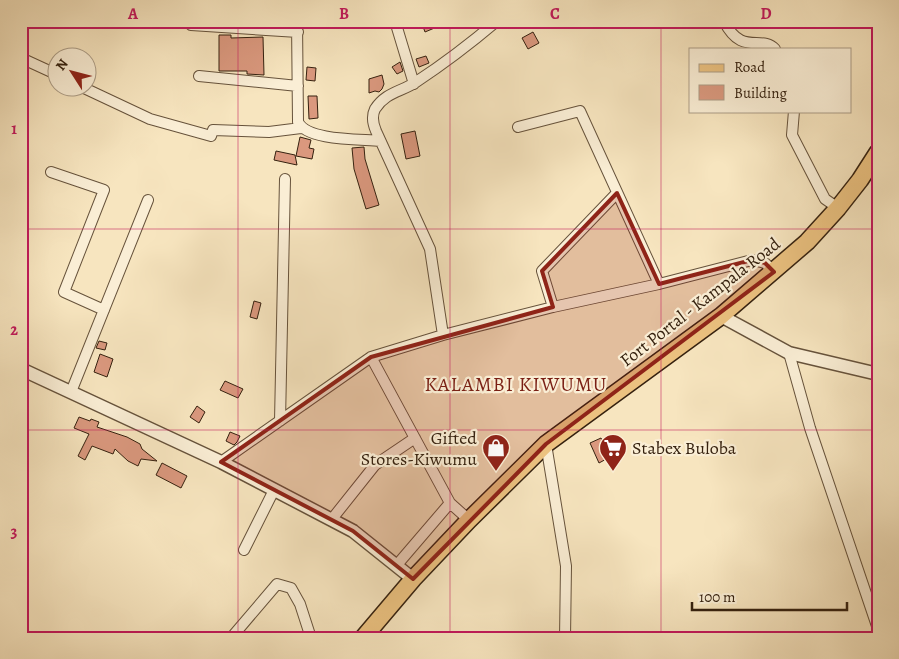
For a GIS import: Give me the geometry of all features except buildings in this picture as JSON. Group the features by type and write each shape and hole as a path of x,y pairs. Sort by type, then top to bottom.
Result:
{"main road":[{"name":"Fort Portal - Kampala Road","path":"363,638 413,579 469,520 546,444 720,316 807,242 838,208 860,180 878,152"}],"street":[{"path":"298,21 298,122 301,128"},
{"path":"396,21 414,84"},
{"path":"444,335 430,249 372,120 374,112 391,94 414,84 464,49 497,21"},
{"path":"724,21 728,30 742,42 770,44 774,48"},
{"path":"191,25 298,32"},
{"path":"21,58 48,70"},
{"path":"199,76 298,86"},
{"path":"98,95 150,119 211,136 213,130 269,132 301,128 316,135 380,141"},
{"path":"518,127 580,111 659,284"},
{"path":"794,112 792,135 825,199 838,208"},
{"path":"51,172 104,190 64,292 104,310"},
{"path":"280,421 285,180"},
{"path":"553,307 542,271 617,192"},
{"path":"71,392 148,200"},
{"path":"222,462 371,357 444,335 553,307 659,284 752,260 765,263 774,272"},
{"path":"720,316 789,353 878,374"},
{"path":"789,353 810,428 878,629"},
{"path":"371,357 450,503 469,520"},
{"path":"21,369 222,462 353,531 413,579"},
{"path":"332,520 375,465 415,438"},
{"path":"546,444 566,566 565,638"},
{"path":"244,550 274,490"},
{"path":"396,566 450,503"},
{"path":"231,638 277,584 291,588 300,604 311,638"}],"highlighted area":[{"path":"617,193 659,284 752,260 765,263 774,272 546,444 413,579 353,531 221,462 371,357 553,307 542,271"}],"place":[{"name":"Gifted Stores-Kiwumu","path":"496,472"},
{"name":"Stabex Buloba","path":"613,472"}],"district":[{"name":"KALAMBI KIWUMU","path":"516,384"}]}
